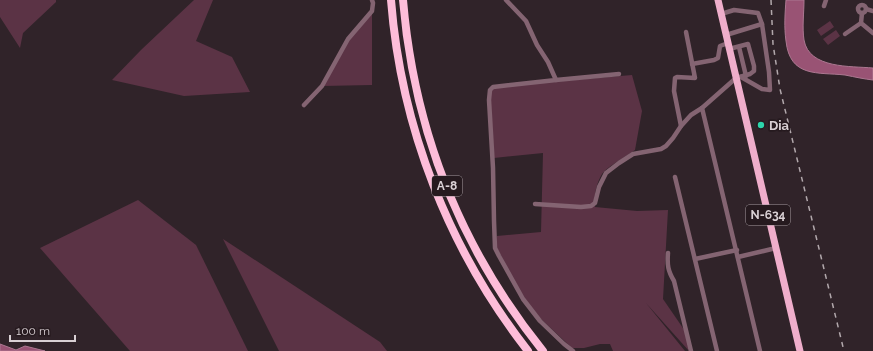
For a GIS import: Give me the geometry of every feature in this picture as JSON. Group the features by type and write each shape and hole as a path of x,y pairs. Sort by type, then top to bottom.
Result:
{"highway":[{"name":"A-8","path":"391,0 405,96 418,142 431,179 452,228 473,270 503,317 528,351"},
{"name":"A-8","path":"403,0 406,33 416,89 443,178 464,226 486,268 512,310 543,351"},
{"name":"N-634","path":"718,0 728,46 744,76 776,248 800,351"}],"street":[{"path":"304,105 322,86 348,38 372,11 372,0"},
{"path":"506,0 526,21 556,80"},
{"path":"824,6 826,0"},
{"path":"845,34 861,23 863,9 859,0"},
{"path":"863,9 873,11"},
{"path":"721,14 734,10 758,13 762,24 770,90 762,89 744,76 739,47"},
{"path":"861,23 873,33"},
{"path":"726,35 762,24"},
{"path":"680,126 674,91 675,78 695,78 686,32"},
{"path":"535,204 581,208 591,206 595,203 599,187 606,173 633,154 661,149 666,146 680,126 692,115 744,76 754,71 748,44 739,47 720,46 718,58 692,64"},
{"path":"573,351 540,321 523,299 495,248 493,168 489,100 490,90 493,87 620,74"},
{"path":"702,108 760,351"},
{"path":"675,177 717,351"},
{"path":"738,257 776,248"},
{"path":"695,259 737,250"},
{"path":"668,253 667,265 669,274 674,281 691,351"}],"shaded area":[{"path":"0,0 56,0 56,2 23,33 20,48 0,17"},
{"path":"194,0 213,0 196,41 232,57 250,92 184,96 112,80 141,50"},
{"path":"786,0 804,0 804,40 807,49 814,56 822,61 832,64 873,68 873,80 807,71 793,62 786,41"},
{"path":"372,11 372,85 322,86 348,39"},
{"path":"830,21 834,27 821,36 817,30"},
{"path":"836,30 840,36 828,45 823,39"},
{"path":"632,75 642,111 635,150 602,174 596,190 595,207 637,211 668,210 663,299 685,331 689,351 646,303 685,351 613,351 610,344 600,344 584,348 572,348 541,319 530,306 516,285 497,248 497,236 541,232 543,153 494,158 490,90 493,87"},
{"path":"138,200 196,245 248,351 130,351 40,248"},
{"path":"223,239 380,342 387,351 279,351"},
{"path":"0,344 16,350 25,346 45,351 0,351"}],"railway":[{"path":"771,0 773,44 780,89 844,351"}],"place":[{"name":"Dia","path":"761,125"}]}
